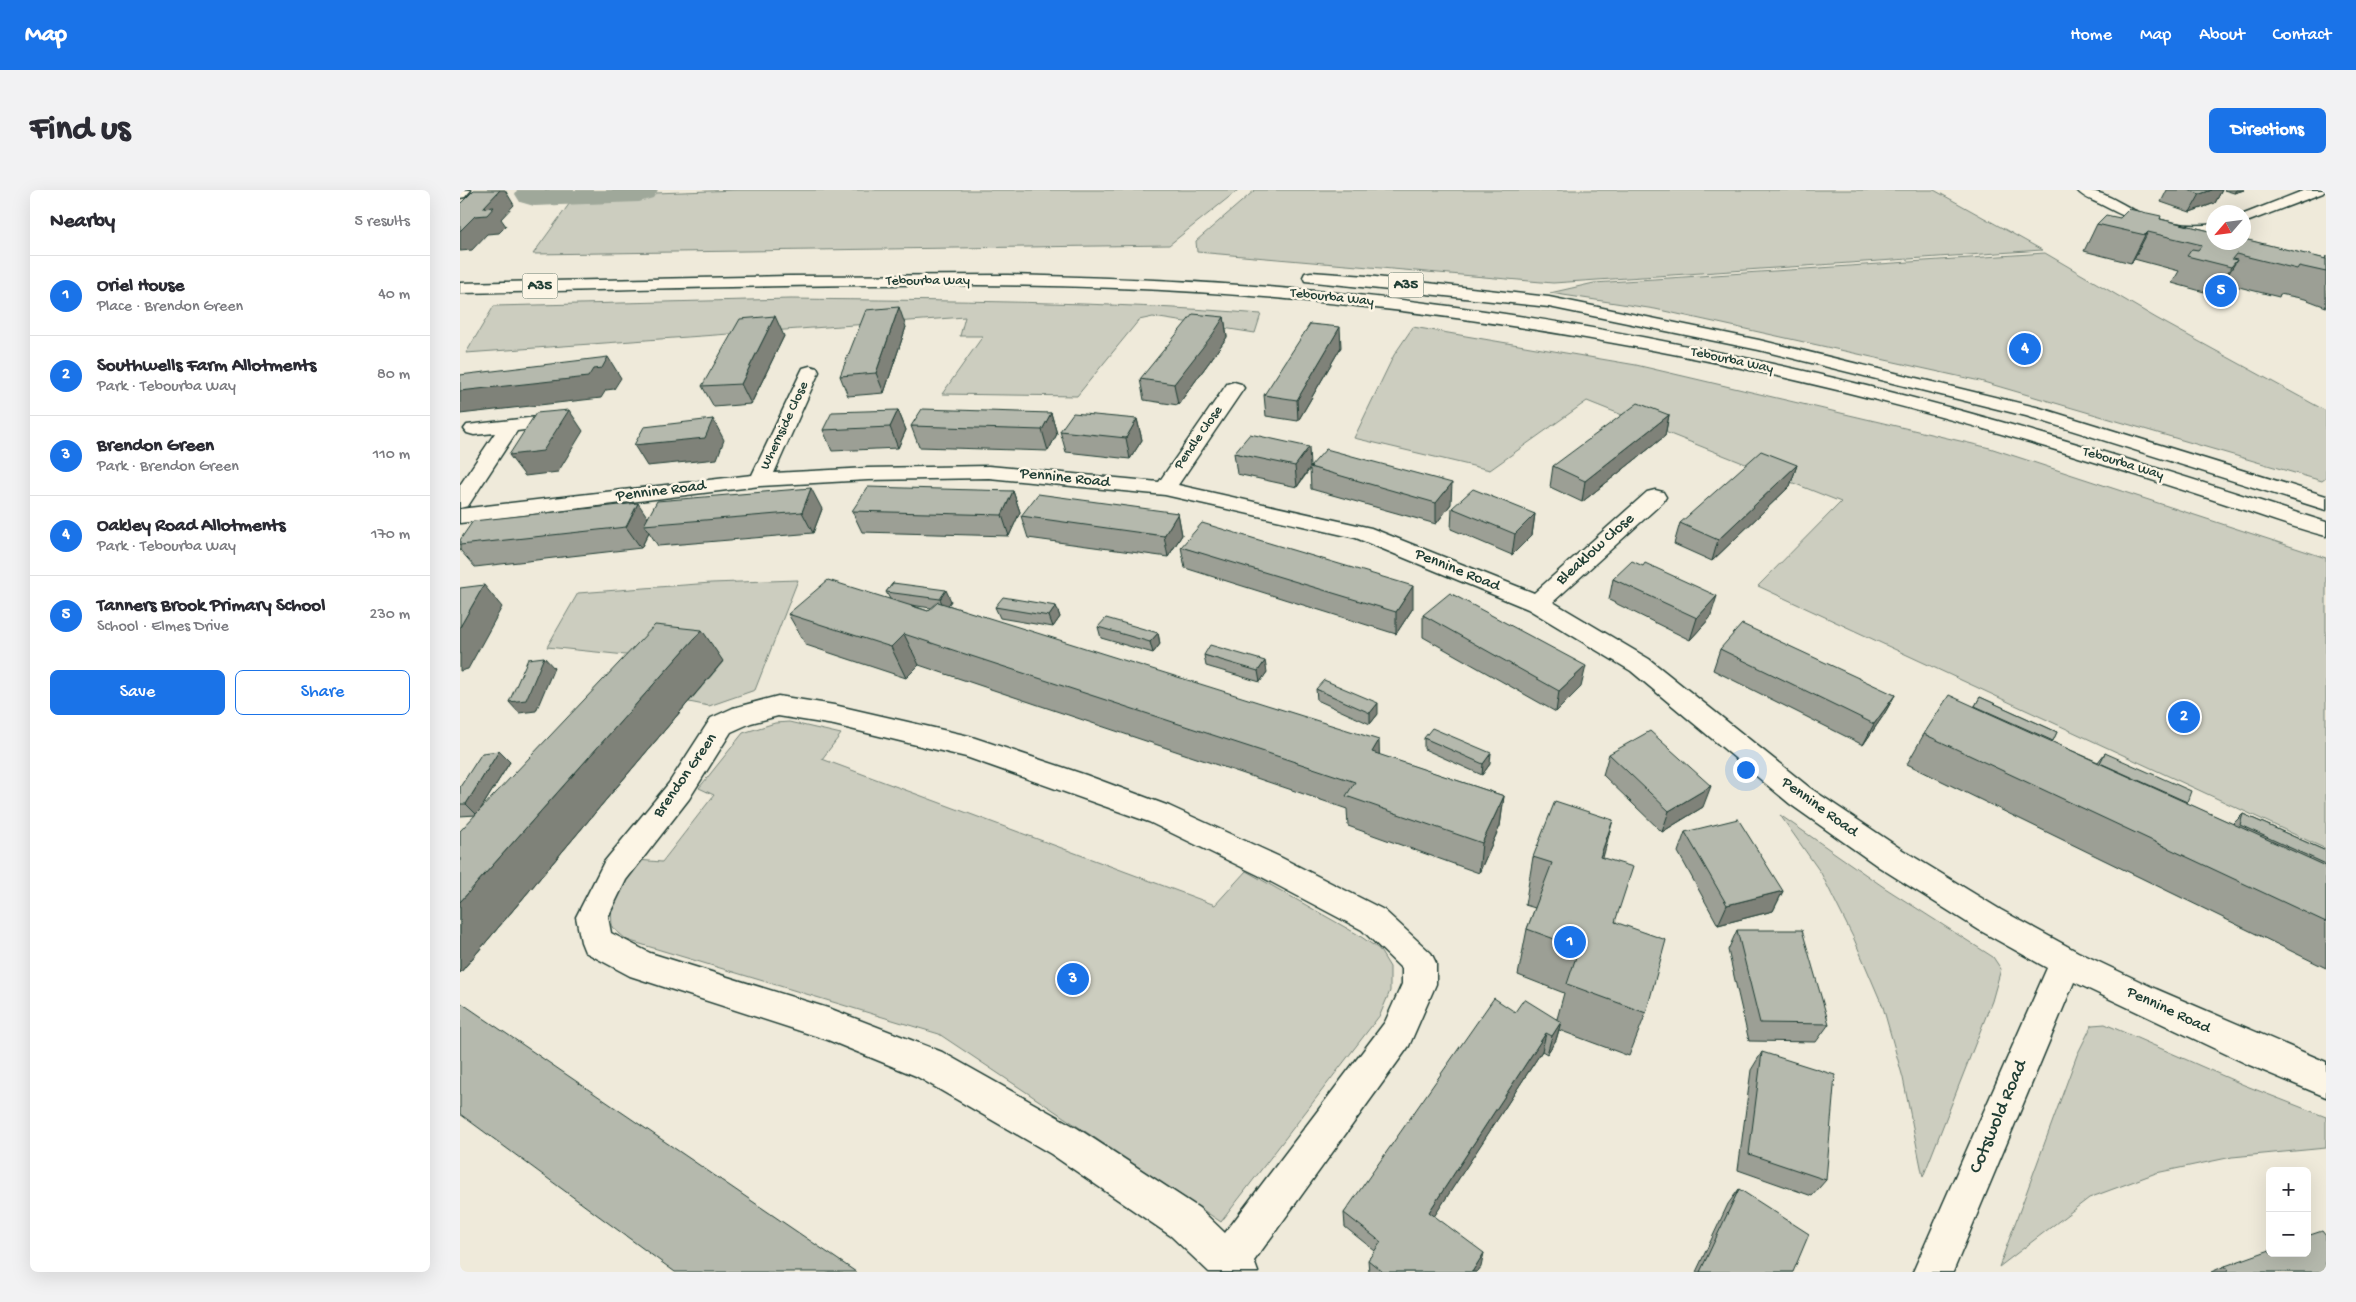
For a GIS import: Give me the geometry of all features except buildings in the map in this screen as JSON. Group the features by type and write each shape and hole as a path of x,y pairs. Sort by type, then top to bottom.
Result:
{"street":[{"path":"460,194 464,190"},
{"path":"2084,190 2139,217 2181,229 2195,231 2206,230"},
{"path":"2251,216 2318,190"},
{"name":"Tebourba Way","path":"540,269 858,265 1137,267"},
{"name":"Tebourba Way","path":"1298,276 1367,281 1549,302 1759,345 2033,412 2326,503"},
{"name":"Tebourba Way","path":"460,288 870,280 1020,282 1231,289 1439,310 1546,325 1687,351 1836,384 2034,438 2167,477 2326,529"},
{"name":"Whernside Close","path":"760,480 810,372"},
{"name":"Pendle Close","path":"1165,489 1234,388"},
{"path":"474,430 546,422"},
{"path":"460,501 510,426"},
{"name":"Pennine Road","path":"460,516 760,480 868,474 989,472 1165,489 1363,533 1537,604 1640,664 1800,796 1890,858 1990,920 2066,962 2259,1052 2326,1080"},
{"name":"Bleaklow Close","path":"1537,604 1655,497"},
{"name":"Brendon Green","path":"778,706 834,715 969,747 1076,783 1159,814 1269,866 1356,911 1373,920 1419,963 1418,984 1397,1034 1234,1266 1185,1222 1064,1141 929,1064 831,1025 642,965 597,942 592,917 615,871 679,790 721,725 743,715 778,706"},
{"name":"Cotswold Road","path":"1933,1272 2066,962"}],"shaded area":[{"path":"736,190 1238,190 1169,245 533,254 575,196"},
{"path":"1255,190 1934,190 2042,250 1553,283 1197,252 1196,241"},
{"path":"2045,253 2156,318 2326,411 2326,478 2322,481 1980,381 1655,309 1550,293 1594,283"},
{"path":"791,299 1085,304 1261,314 1255,333 1153,317 1139,320 1077,396 942,394 983,336 960,336 965,317 466,353 494,306"},
{"path":"1413,327 1636,365 1990,448 2326,558 2326,849 1758,586 1841,502 1587,401 1490,470 1354,438 1394,355"},
{"path":"798,580 755,690 709,706 689,702 723,662 665,659 547,647 578,593 711,583"},
{"path":"789,722 841,734 822,759 1215,905 1246,871 1357,934 1379,949 1390,967 1390,991 1380,1015 1221,1222 939,1034 627,940 612,927 611,908 637,860 662,862 714,795 699,788 743,733 775,723"},
{"path":"1780,815 1885,888 1993,957 2001,969 1992,1001 1923,1177 1903,1078 1883,1007 1854,939 1821,873"},
{"path":"2105,1024 2244,1085 2326,1117 2326,1148 2232,1157 2156,1173 2089,1198 1999,1267 2077,1055 2092,1025"}],"waterway":[{"path":"534,194 639,190"}],"place":[{"name":"Tanners Brook Primary School","path":"2221,291"},
{"name":"Oakley Road Allotments","path":"2025,349"},
{"name":"Southwells Farm Allotments","path":"2184,717"},
{"name":"Oriel House","path":"1570,942"},
{"name":"Brendon Green","path":"1073,979"}]}
